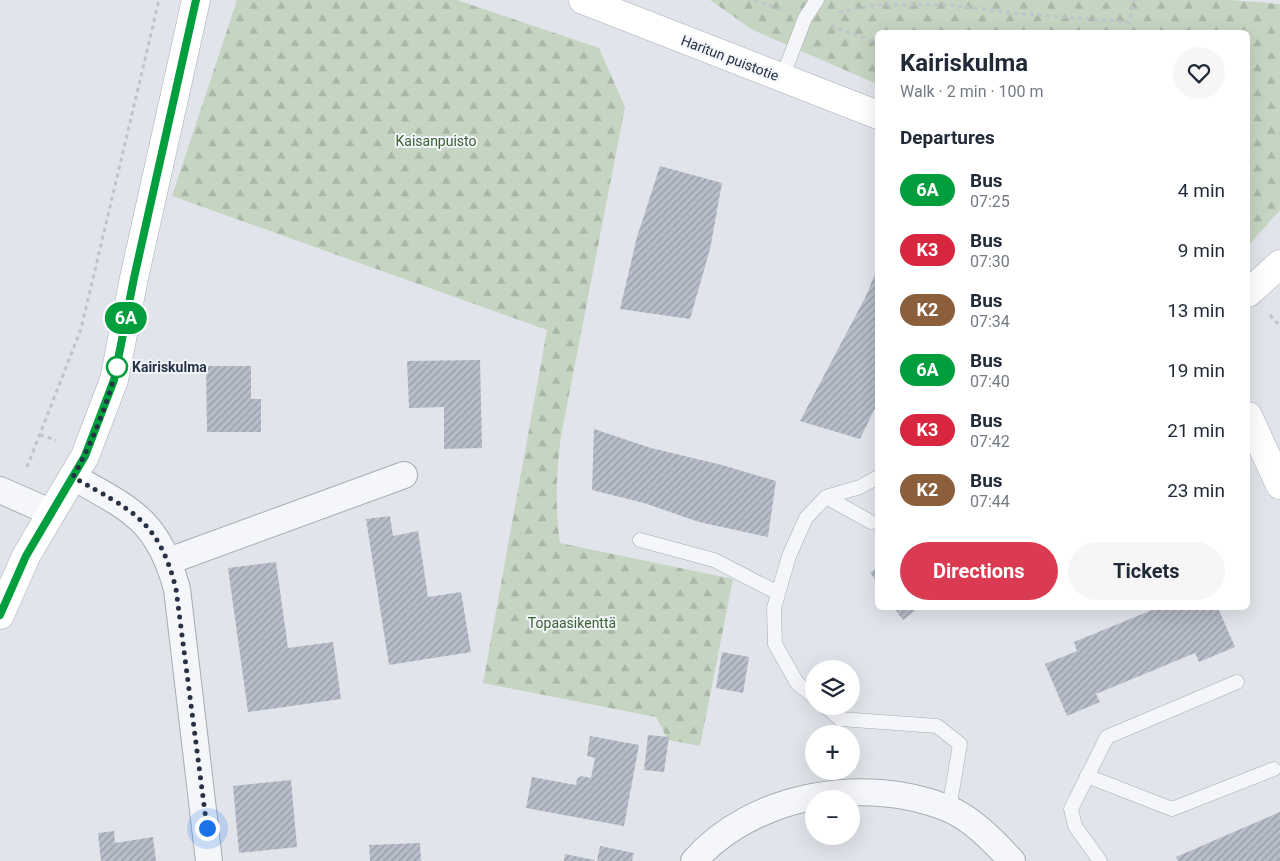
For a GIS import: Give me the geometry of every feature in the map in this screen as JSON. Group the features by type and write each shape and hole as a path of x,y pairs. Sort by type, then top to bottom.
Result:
{"street":[{"path":"0,615 26,556 85,456 114,380 134,278 196,0"},
{"name":"Haritun puistotie","path":"582,0 875,115"},
{"path":"1250,291 1280,264"},
{"path":"1250,420 1280,485"},
{"path":"169,561 404,475"},
{"path":"73,477 136,514 155,535 169,561 176,589 209,861"},
{"path":"7,493 52,513"},
{"path":"694,861 704,849 728,830 756,814 784,803 842,794 869,793 922,799 949,809 972,823 1012,861"}],"lane":[{"path":"782,78 805,18 817,0"},
{"path":"805,690 797,683 774,644 774,608 789,556 806,518 826,497 860,488 875,478"},
{"path":"826,497 870,522"},
{"path":"640,540 714,560 778,593"},
{"path":"1100,861 1074,826 1071,809 1107,737 1238,682"},
{"path":"835,715 840,719 937,726 960,744 949,809"},
{"path":"1088,776 1172,809 1274,769"}],"path":[{"path":"7,493 81,329 159,0"},
{"path":"805,18 877,5 951,4 1012,13 1129,22 1134,0"}],"green space":[{"name":"Kaisanpuisto","path":"237,0 457,0 599,48 625,107 561,436 557,489 560,543 733,579 700,746 668,740 656,717 483,683 547,330 172,196"},
{"path":"710,0 1230,0 1280,4 1280,210 1250,244 1250,30 875,30 875,83 753,30"}],"building":[{"path":"660,166 722,183 710,249 690,319 620,309 637,237"},
{"path":"875,274 875,408 860,439 800,421 866,296"},
{"path":"480,360 482,448 444,449 444,407 409,408 407,361"},
{"path":"206,366 251,366 251,399 261,399 261,432 207,432"},
{"path":"594,429 651,448 722,465 776,481 768,537 699,522 644,503 592,490"},
{"path":"390,516 393,536 418,531 428,597 461,592 471,652 389,665 366,519"},
{"path":"276,562 288,648 333,642 341,699 248,712 228,568"},
{"path":"875,569 875,579 870,573"},
{"path":"896,610 916,610 903,620"},
{"path":"1152,610 1219,610 1235,647 1199,662 1195,653 1096,694 1100,702 1067,716 1045,664 1077,651 1074,642"},
{"path":"722,652 749,657 743,693 716,688"},
{"path":"648,735 669,737 664,772 644,770"},
{"path":"590,736 639,745 624,826 526,808 532,777 576,785 577,779 581,776 591,778 595,758 587,756"},
{"path":"291,780 297,847 239,853 233,786"},
{"path":"1280,812 1280,861 1178,861 1176,857"},
{"path":"114,831 115,843 153,837 156,861 101,861 98,833"},
{"path":"420,843 421,861 370,861 369,845"},
{"path":"600,846 634,853 632,861 597,861"},
{"path":"565,854 594,860 594,861 564,861"}],"bus line":[{"name":"6A","path":"0,615 26,556 85,456 114,380 134,278 196,0"}],"place":[{"name":"Kairiskulma","path":"117,367"}],"route":[{"path":"117,367 114,380 85,456 73,477 136,514 155,535 169,561 176,589 207,828"}],"park label":[{"name":"Topaasikenttä","path":"572,623"}]}
